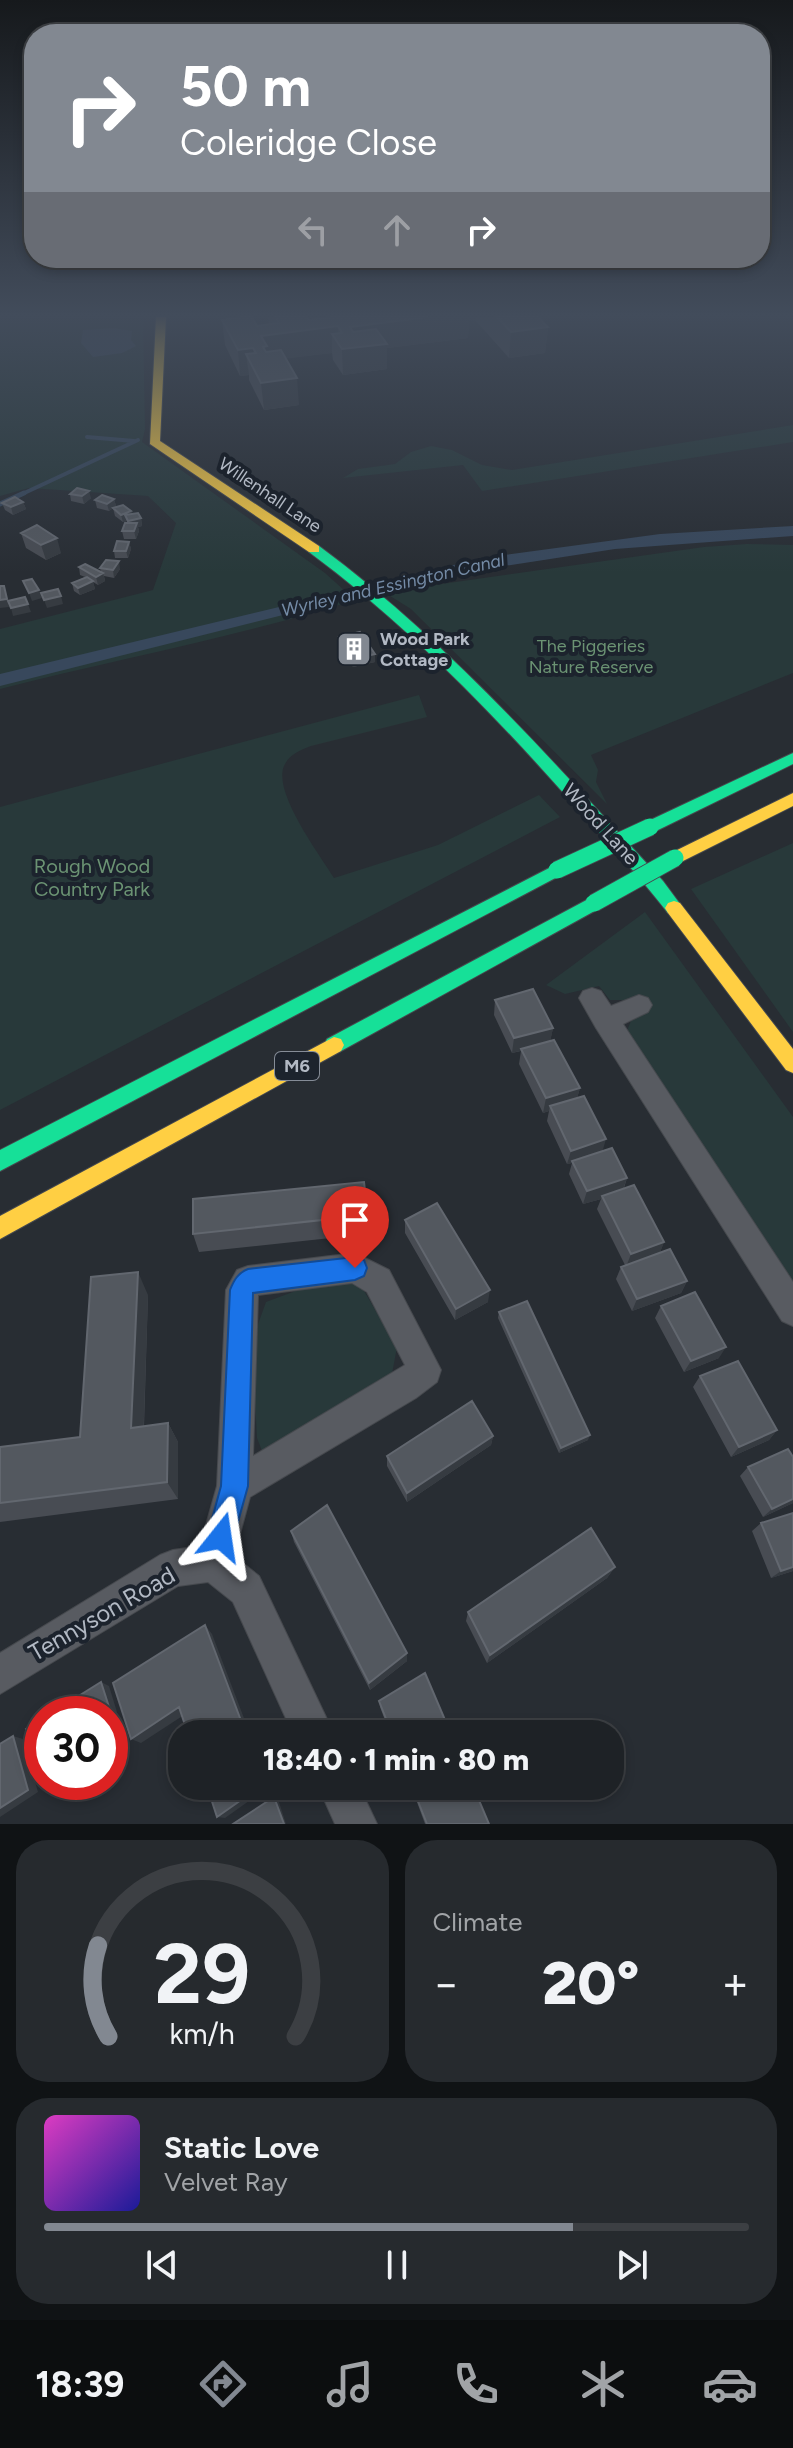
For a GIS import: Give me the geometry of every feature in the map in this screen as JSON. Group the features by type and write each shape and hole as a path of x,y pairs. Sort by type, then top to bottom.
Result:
{"main road":[{"name":"Willenhall Lane","path":"156,402 154,442 346,572"},
{"name":"Wood Lane","path":"346,572 444,656 657,886 793,1064"},
{"path":"0,1161 557,870 793,758"},
{"name":"M6","path":"0,1228 675,858 793,799"}],"street":[{"path":"639,1005 598,1009 793,1310"},
{"path":"235,1486 404,1386 425,1370 378,1281 355,1268 248,1281 242,1290 235,1486 214,1563 246,1589 307,1720"},
{"name":"Tennyson Road","path":"0,1675 173,1568 214,1563"},
{"path":"345,1800 356,1824"}],"green space":[{"path":"0,402 145,402 142,442 325,573 355,600 222,637 0,689 0,629 153,590 176,523 148,496 29,488 0,496"},
{"path":"793,425 793,442 482,491 463,465 343,478 358,469 395,464 411,452 431,446 452,450 482,465 512,470"},
{"name":"The Piggeries Nature Reserve","path":"793,545 793,673 591,755 598,770 596,782 607,804 411,609 387,594 390,592 384,587 406,589 704,547"},
{"name":"Rough Wood Country Park","path":"419,695 427,717 311,746 293,755 285,764 282,775 290,805 334,878 438,845 539,795 560,817 0,1110 0,807"},
{"path":"793,843 793,1032 691,889"},
{"path":"645,912 793,1117 793,1283 626,1033 631,1021 644,1014 638,1000 610,1000 599,986 565,994 546,985"},
{"path":"317,1283 360,1284 397,1347 392,1374 264,1456 257,1438 252,1341 266,1302"}],"building":[{"path":"77,488 89,491 82,496 70,494"},
{"path":"102,495 114,499 107,504 95,500"},
{"path":"15,497 23,502 11,507 2,503"},
{"path":"123,505 131,511 121,515 113,508"},
{"path":"138,513 141,518 128,521 125,515"},
{"path":"125,523 137,523 134,531 122,531"},
{"path":"37,525 57,538 41,545 21,533"},
{"path":"117,541 129,542 126,551 114,551"},
{"path":"106,560 119,561 113,570 100,568"},
{"path":"85,564 103,573 96,577 79,567"},
{"path":"87,577 93,581 78,588 72,583"},
{"path":"32,579 39,590 29,593 23,581"},
{"path":"0,586 4,586 7,599 0,600"},
{"path":"58,589 61,596 44,600 41,593"},
{"path":"25,597 28,604 11,608 8,601"},
{"path":"360,632 375,654 352,659 339,637"},
{"path":"533,989 553,1028 514,1038 495,1000"},
{"path":"554,1040 580,1088 546,1098 521,1049"},
{"path":"584,1096 606,1139 571,1151 550,1106"},
{"path":"612,1148 627,1178 587,1191 572,1161"},
{"path":"364,1182 368,1215 193,1234 193,1199"},
{"path":"634,1185 664,1242 631,1254 602,1196"},
{"path":"437,1203 490,1290 456,1309 405,1220"},
{"path":"670,1249 687,1281 637,1299 621,1267"},
{"path":"138,1272 131,1428 168,1423 167,1482 0,1503 0,1447 80,1437 91,1277"},
{"path":"695,1292 726,1347 691,1361 661,1306"},
{"path":"527,1301 590,1435 561,1448 499,1312"},
{"path":"738,1361 777,1430 739,1447 700,1376"},
{"path":"472,1401 493,1436 407,1493 387,1456"},
{"path":"788,1449 793,1457 793,1499 772,1509 748,1467"},
{"path":"327,1505 407,1653 369,1683 291,1531"},
{"path":"793,1513 793,1567 781,1571 761,1523"},
{"path":"591,1528 615,1567 490,1655 468,1612"},
{"path":"205,1625 241,1720 183,1720 179,1707 131,1739 128,1696 117,1696 113,1683"},
{"path":"425,1673 445,1720 386,1720 379,1701"},
{"path":"101,1682 105,1696 79,1696"},
{"path":"13,1736 24,1776 24,1793 0,1808 0,1744"},
{"path":"212,1800 241,1800 217,1817"},
{"path":"269,1800 275,1800 284,1824 233,1824"},
{"path":"418,1800 479,1800 489,1824 427,1824"}],"waterway":[{"path":"87,437 134,441"},
{"path":"20,495 138,440"},
{"path":"0,504 24,493"},
{"name":"Wyrley and Essington Canal","path":"0,680 439,571 527,555 615,544 704,535 793,531"}],"traffic: fast":[{"path":"314,549 362,584 452,664 536,752 674,908"},
{"path":"650,827 793,758"},
{"path":"557,870 650,827"},
{"path":"594,903 675,858"},
{"path":"0,1161 557,870"},
{"path":"334,1045 594,903"}],"traffic: slow":[{"path":"156,402 154,442 314,549"},
{"path":"675,858 793,799"},
{"path":"674,908 793,1064"},
{"path":"0,1228 334,1045"}],"place":[{"name":"Wood Park Cottage","path":"354,649"}],"route":[{"path":"221,1537 235,1486 242,1290 248,1281 355,1268"}]}
